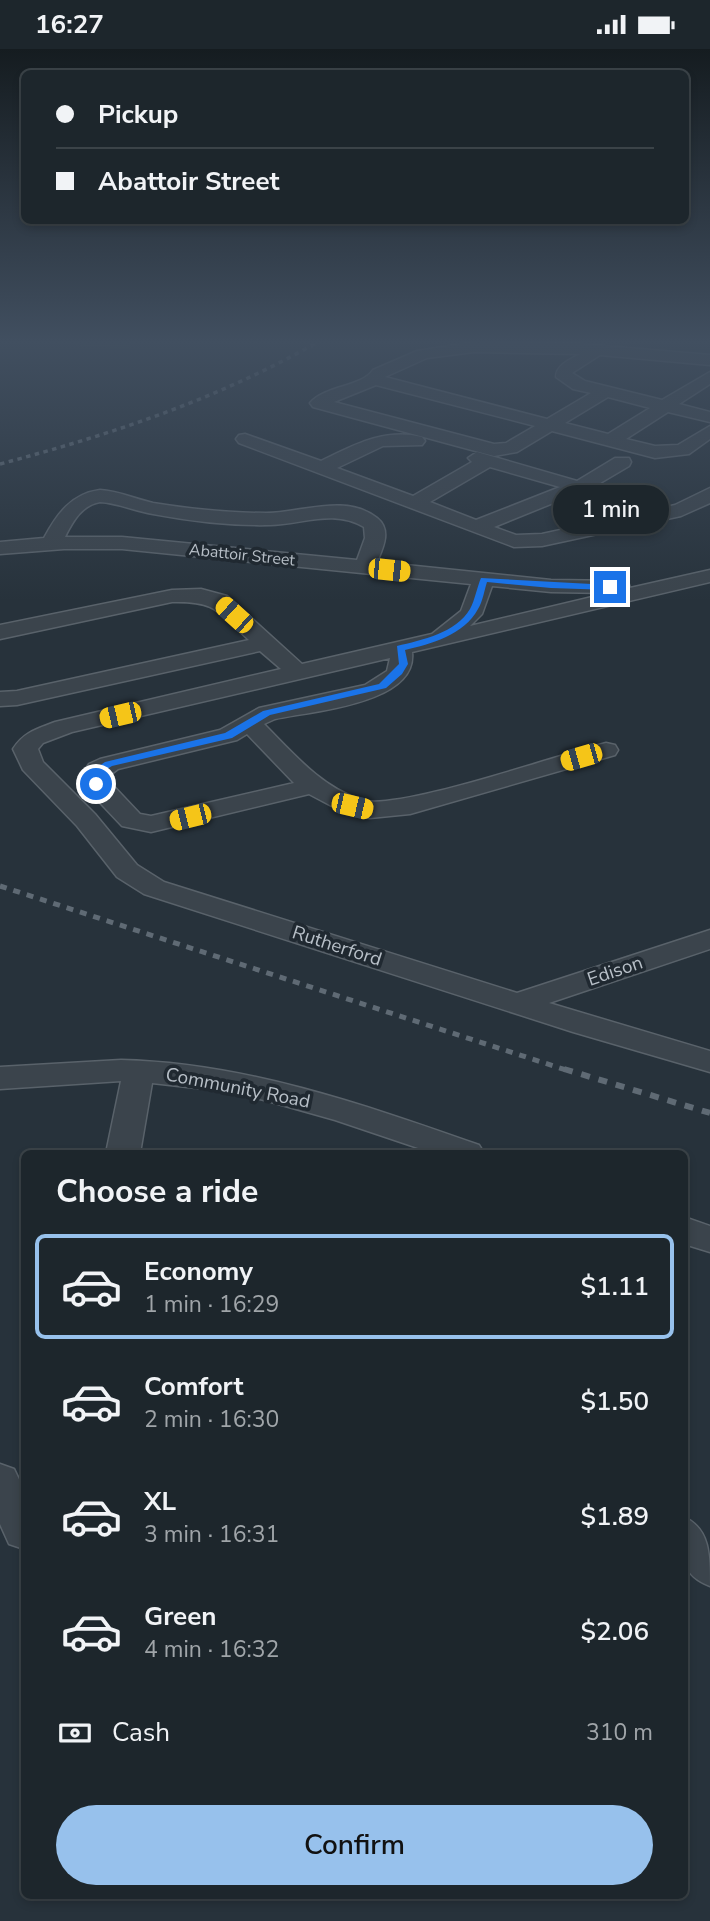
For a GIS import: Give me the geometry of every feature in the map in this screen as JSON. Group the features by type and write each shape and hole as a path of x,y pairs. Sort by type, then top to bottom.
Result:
{"street":[{"path":"400,426 486,449 506,449 545,426"},
{"path":"452,439 475,426"},
{"path":"553,426 655,452 682,450 710,431"},
{"path":"610,440 631,426"},
{"path":"322,468 378,440 405,438 549,476 576,487 628,521"},
{"path":"245,439 504,538 524,542 689,507 710,494"},
{"path":"414,503 488,461"},
{"path":"475,527 593,481 622,462"},
{"path":"52,543 64,521 77,506 99,496 113,497 152,509 269,519 343,513 360,517 374,526 376,532 365,567"},
{"name":"Abattoir Street","path":"0,548 52,543 143,545 495,580 610,587 702,578"},
{"name":"Abattoir Street","path":"27,744 34,738 64,727 702,578"},
{"name":"Abattoir Street","path":"467,633 489,617 496,608 495,580"},
{"name":"Abattoir Street","path":"434,640 467,619 495,580"},
{"path":"0,632 172,596 201,594 219,601 298,673"},
{"path":"0,699 17,698 265,643"},
{"path":"312,786 151,824 131,820 93,778 98,769 109,764 228,736 267,713 382,686 399,672 403,664 400,648"},
{"path":"249,723 312,786 352,806 370,810 390,810 606,750"},
{"name":"Rutherford","path":"27,744 26,756 32,765 86,820 127,871 154,888 596,1029 710,1062"},
{"name":"Edison","path":"519,1003 710,939"},
{"path":"124,1150 139,1071"},
{"name":"Community Road","path":"0,1079 52,1072 139,1071 206,1079 306,1099 458,1150"},
{"path":"688,1231 710,1239"},
{"path":"0,1481 21,1525"},
{"path":"688,1540 710,1567"}],"railway":[{"path":"0,464 127,426"},
{"path":"0,886 569,1071"},
{"path":"564,1069 710,1113"}],"route":[{"path":"96,784 94,773 109,764 228,736 267,713 372,691 382,686 399,672 403,664 400,648 434,640 467,619 475,608 484,579 551,586 610,587"}]}
